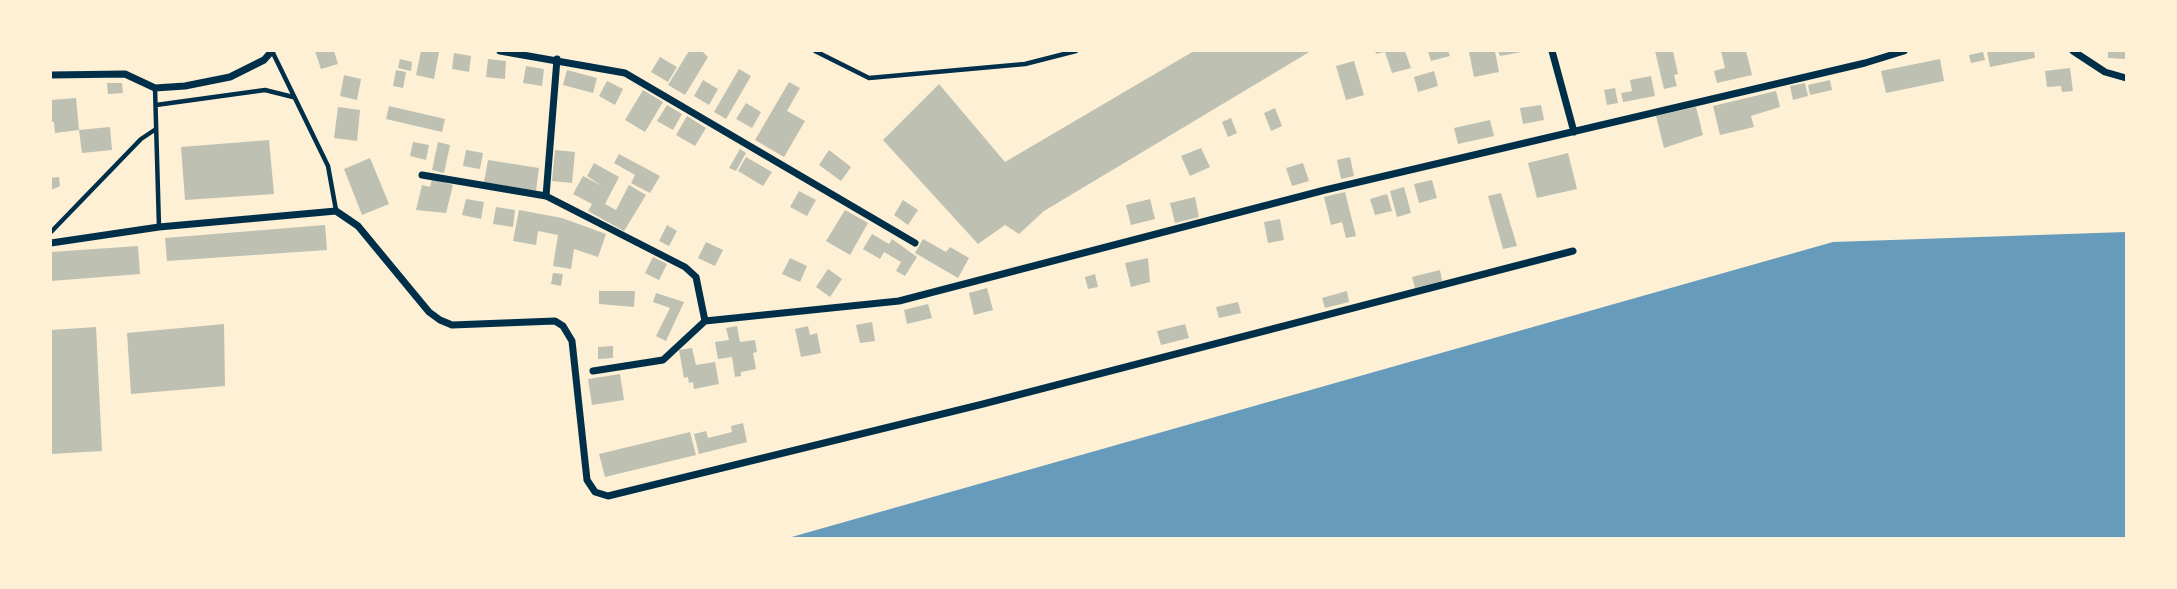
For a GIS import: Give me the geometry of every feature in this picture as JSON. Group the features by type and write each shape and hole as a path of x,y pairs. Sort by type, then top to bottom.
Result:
{"street":[{"path":"51,75 125,74 155,88 201,84 230,77 264,60 272,51"},
{"path":"500,51 625,73 915,243"},
{"path":"1552,51 1574,132"},
{"path":"593,371 663,360 705,321 899,302 1325,190 1904,51"},
{"path":"2073,51 2105,72 2126,78"},
{"path":"546,196 557,59"},
{"path":"422,175 546,196 691,271 698,283 705,321"},
{"path":"51,243 159,227 336,211 358,226 429,313 440,320 452,325 555,321 563,326 572,341 587,480 595,492 608,496 983,404 1573,251"}],"lane":[{"path":"272,51 328,166 336,211"},
{"path":"815,51 869,78 1025,64 1076,51"},
{"path":"155,88 159,227"},
{"path":"156,105 265,90 293,97"},
{"path":"51,232 141,139 156,129"}],"water":[{"path":"2126,232 2126,538 788,538 1833,242"}],"building":[{"path":"315,51 334,51 338,64 321,69"},
{"path":"421,51 439,52 434,79 416,75"},
{"path":"689,51 702,51 708,57 685,95 668,85"},
{"path":"1194,51 1311,51 1044,211 1019,234 1005,225 978,244 883,140 939,84 1005,162"},
{"path":"1375,51 1405,51 1411,68 1392,73 1385,52 1376,54"},
{"path":"1428,51 1448,51 1450,56 1431,61"},
{"path":"1495,51 1499,72 1474,77 1469,52"},
{"path":"1498,51 1522,51 1522,52 1500,56"},
{"path":"1655,51 1673,51 1678,74 1674,75 1677,86 1664,89"},
{"path":"1721,51 1746,51 1752,75 1717,83 1714,71 1725,68"},
{"path":"1987,51 2034,51 2035,58 1990,67"},
{"path":"2108,51 2126,51 2126,59 2108,58"},
{"path":"1983,52 1985,60 1971,63 1969,55"},
{"path":"454,53 471,56 469,72 452,69"},
{"path":"660,57 677,67 668,82 651,72"},
{"path":"400,59 412,62 411,71 398,68"},
{"path":"488,59 506,61 505,79 486,77"},
{"path":"1940,59 1944,81 1886,93 1881,71"},
{"path":"1354,61 1364,95 1346,100 1336,66"},
{"path":"526,66 544,69 542,86 523,83"},
{"path":"2070,68 2073,91 2062,92 2061,86 2047,87 2045,71"},
{"path":"739,69 751,76 726,119 714,112"},
{"path":"396,70 406,72 403,88 393,86"},
{"path":"567,70 597,78 593,93 563,85"},
{"path":"1434,71 1438,86 1418,92 1414,77"},
{"path":"344,75 361,79 357,100 340,96"},
{"path":"1651,76 1655,96 1623,102 1621,93 1632,91 1630,80"},
{"path":"703,80 718,89 709,105 694,96"},
{"path":"1830,80 1832,90 1810,95 1808,85"},
{"path":"607,81 623,89 615,105 599,96"},
{"path":"789,82 800,88 787,111 805,121 784,157 755,140"},
{"path":"107,83 122,83 123,93 108,94"},
{"path":"1805,83 1808,96 1793,100 1790,86"},
{"path":"1615,88 1618,103 1607,105 1604,90"},
{"path":"643,90 663,102 645,132 625,120"},
{"path":"1776,91 1780,107 1751,116 1754,127 1720,135 1713,106"},
{"path":"76,98 79,130 55,133 54,122 51,122 51,100"},
{"path":"746,103 761,112 752,128 736,119"},
{"path":"667,105 682,114 673,130 657,121"},
{"path":"1541,105 1544,120 1523,124 1520,108"},
{"path":"389,106 445,119 442,132 386,119"},
{"path":"338,107 360,110 357,141 334,138"},
{"path":"1696,107 1703,135 1664,148 1656,116"},
{"path":"1275,108 1282,126 1271,131 1264,113"},
{"path":"687,116 706,128 695,146 676,135"},
{"path":"1231,118 1237,133 1228,137 1222,122"},
{"path":"1490,120 1494,136 1458,144 1454,128"},
{"path":"110,127 112,150 82,153 79,130"},
{"path":"269,140 274,194 185,200 181,147"},
{"path":"413,142 429,145 426,160 410,156"},
{"path":"438,142 450,145 444,173 432,170"},
{"path":"1201,148 1210,167 1190,176 1181,156"},
{"path":"740,149 746,153 736,171 729,168"},
{"path":"466,150 483,153 480,169 463,166"},
{"path":"555,150 575,152 572,183 552,181"},
{"path":"829,150 851,167 841,181 819,165"},
{"path":"1568,153 1577,189 1537,198 1528,163"},
{"path":"619,154 660,176 650,193 631,183 635,175 614,163"},
{"path":"746,157 772,172 763,186 738,171"},
{"path":"1350,157 1354,176 1341,179 1337,160"},
{"path":"370,158 389,204 362,215 344,169"},
{"path":"488,160 539,168 536,191 484,182"},
{"path":"594,163 619,177 605,204 616,210 629,185 646,195 624,231 588,211 592,204 573,194 583,176 602,186 587,176"},
{"path":"1303,163 1309,181 1292,186 1286,168"},
{"path":"59,177 60,186 51,190 51,178"},
{"path":"432,179 453,185 446,213 416,210 422,185 430,187"},
{"path":"1432,180 1437,198 1419,203 1414,184"},
{"path":"1404,187 1411,213 1397,217 1390,191"},
{"path":"799,191 816,200 807,216 790,207"},
{"path":"1345,192 1356,236 1346,238 1342,222 1331,225 1324,197"},
{"path":"1501,193 1517,246 1503,249 1488,196"},
{"path":"1387,194 1392,211 1375,215 1370,199"},
{"path":"1195,197 1199,217 1175,223 1170,203"},
{"path":"466,199 484,202 481,219 462,215"},
{"path":"1150,199 1155,219 1131,225 1126,205"},
{"path":"903,200 918,210 908,225 894,215"},
{"path":"496,207 515,210 513,227 493,224"},
{"path":"519,210 562,218 606,234 598,257 574,249 571,269 553,266 558,235 538,231 536,245 513,241"},
{"path":"845,210 868,223 850,255 826,241"},
{"path":"1280,219 1284,240 1268,243 1264,222"},
{"path":"325,225 327,250 167,261 165,238"},
{"path":"667,225 677,231 669,246 659,241"},
{"path":"872,234 889,244 892,239 917,257 905,276 896,271 901,262 884,252 880,259 863,249"},
{"path":"923,239 946,252 950,247 969,258 958,278 915,253"},
{"path":"706,242 723,250 715,266 698,258"},
{"path":"138,246 140,274 51,281 51,252"},
{"path":"653,257 667,264 659,280 645,273"},
{"path":"790,258 807,266 800,282 782,274"},
{"path":"1148,258 1150,282 1131,287 1125,263"},
{"path":"828,269 842,279 830,297 816,287"},
{"path":"1440,270 1442,281 1415,288 1412,277"},
{"path":"553,273 563,274 561,286 551,284"},
{"path":"1095,274 1098,287 1088,289 1085,277"},
{"path":"987,288 993,310 974,315 969,293"},
{"path":"599,291 635,291 634,307 599,304"},
{"path":"1347,291 1349,302 1325,308 1322,298"},
{"path":"656,293 684,302 666,341 656,336 670,308 653,302"},
{"path":"1238,302 1241,313 1219,318 1216,307"},
{"path":"928,304 932,318 907,324 904,310"},
{"path":"872,322 875,341 860,343 856,325"},
{"path":"224,324 225,386 131,394 127,333"},
{"path":"1185,324 1189,338 1161,345 1157,331"},
{"path":"737,326 740,342 755,340 757,352 753,353 756,369 741,372 741,376 735,377 732,357 718,359 715,342 729,340 726,328"},
{"path":"808,326 810,335 817,333 821,353 801,357 795,329"},
{"path":"96,327 102,451 51,454 51,330"},
{"path":"613,346 613,358 598,359 598,347"},
{"path":"692,348 696,365 715,362 719,384 694,389 693,382 689,383 688,377 684,378 679,350"},
{"path":"620,374 624,400 592,405 588,379"},
{"path":"743,423 747,442 699,454 694,434 706,431 708,438 732,432 731,426"},
{"path":"690,432 696,455 605,477 599,454"}]}
